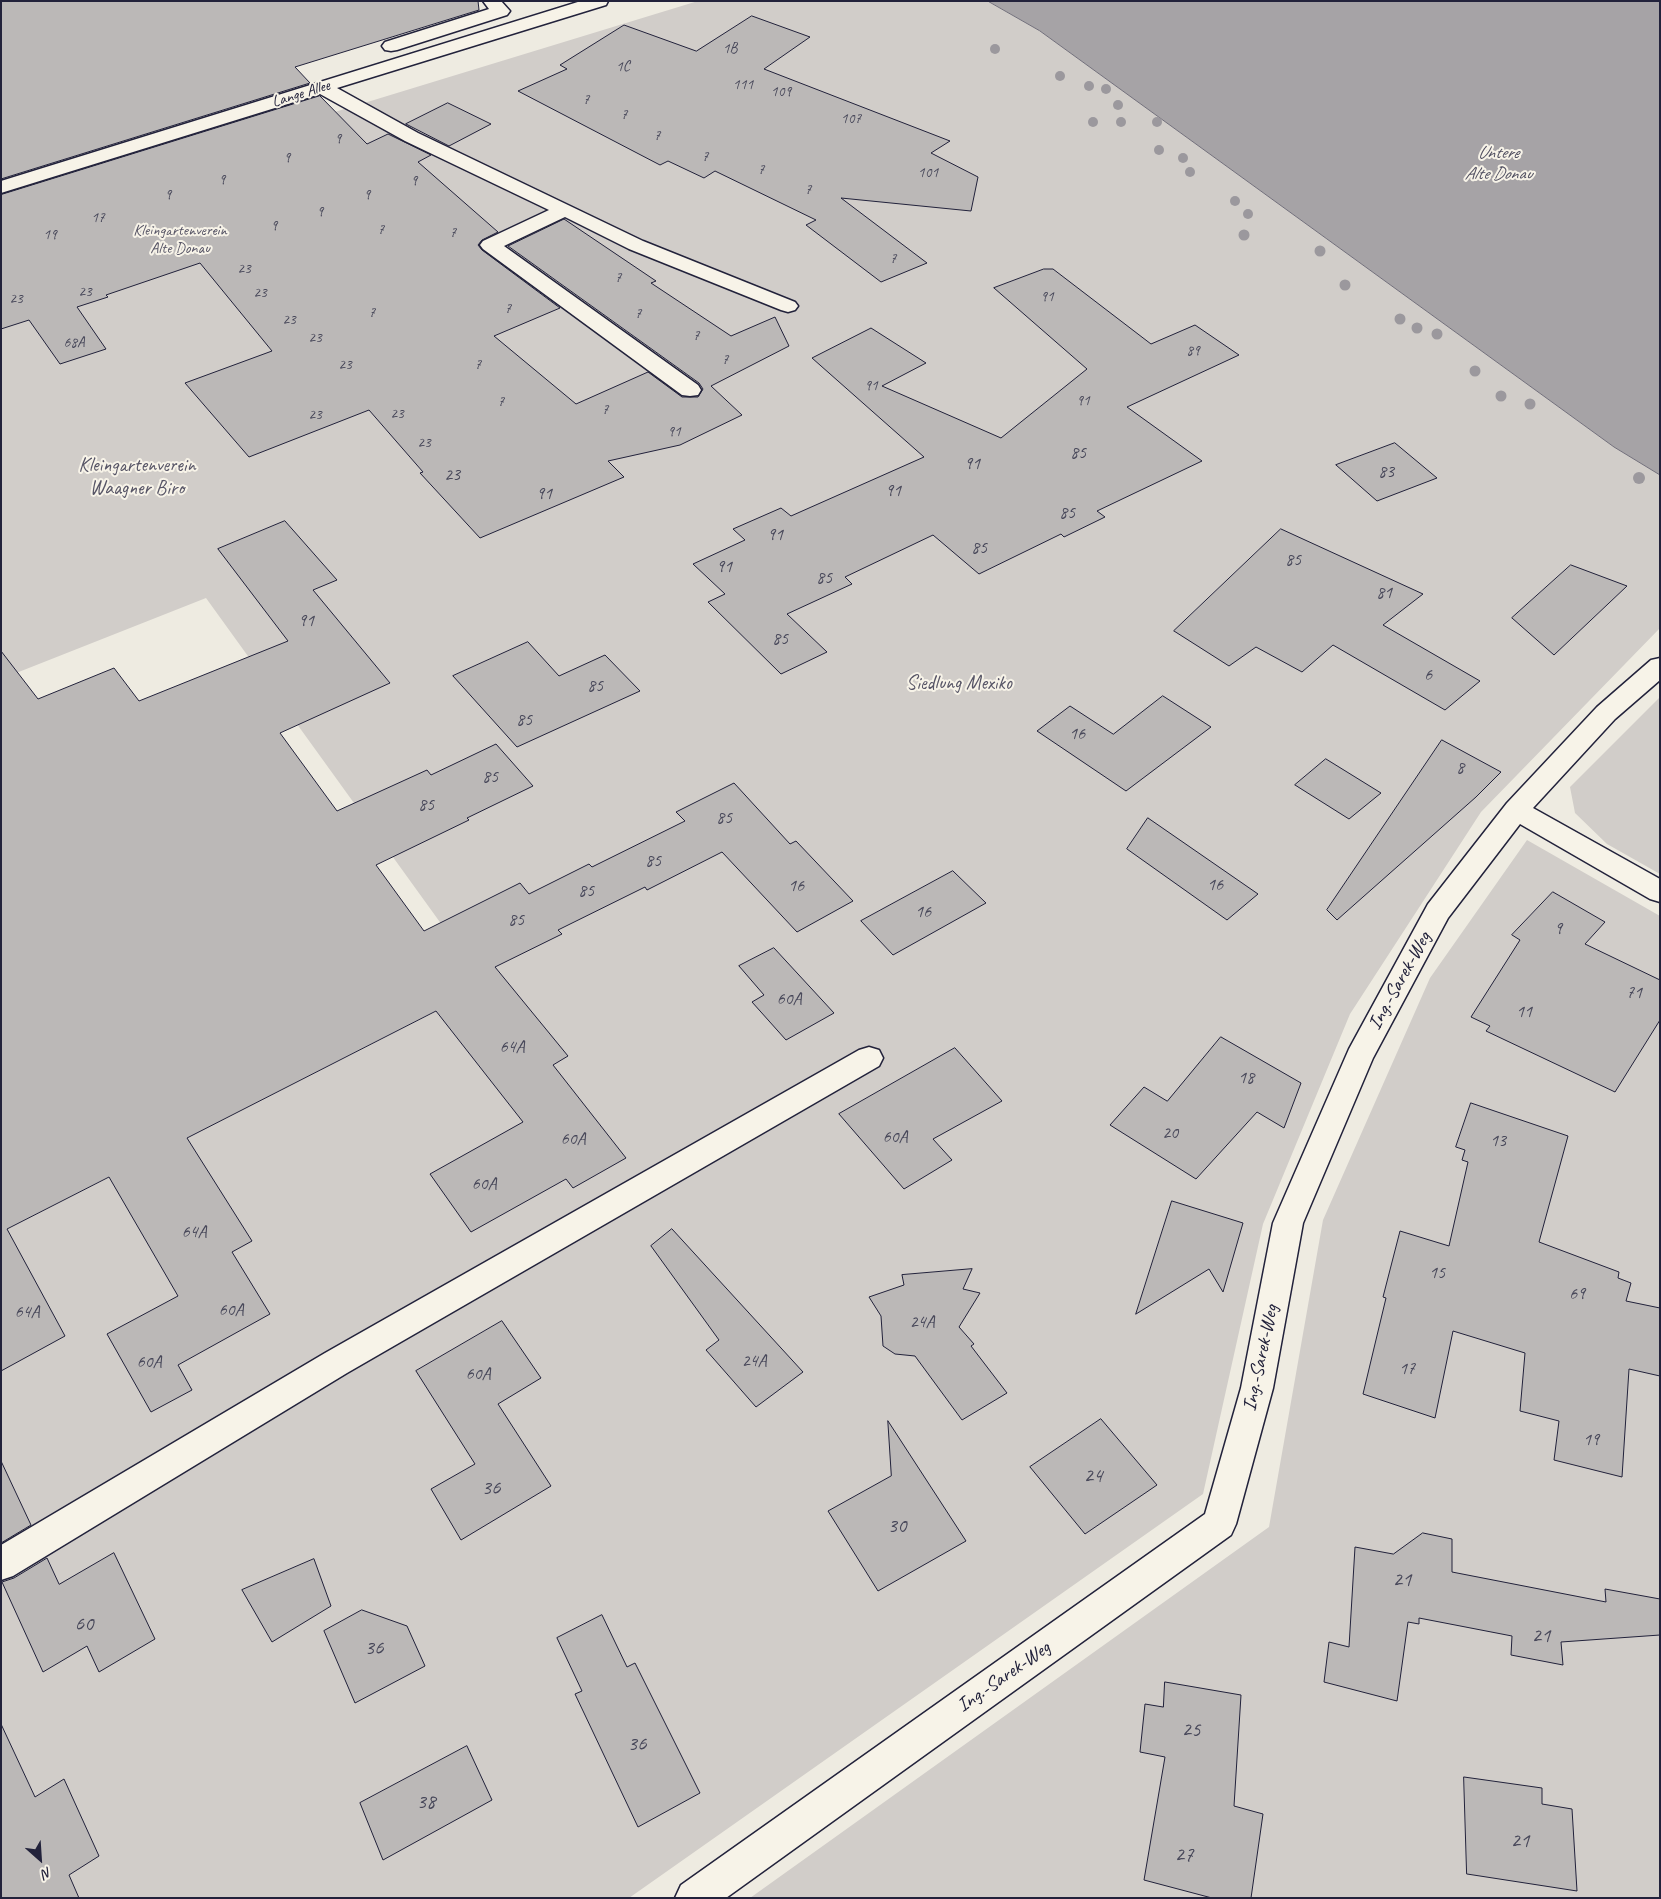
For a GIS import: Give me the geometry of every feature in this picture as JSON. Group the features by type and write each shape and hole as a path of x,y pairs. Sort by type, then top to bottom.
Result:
{"street":[{"path":"379,50 501,11 491,1"},
{"name":"Lange Allee","path":"1,187 303,94 318,79 600,1"},
{"path":"318,79 351,105 420,141 636,245 788,306"},
{"path":"565,210 490,245 690,390"},
{"name":"Ing.-Sarek-Weg","path":"694,1898 1219,1524 1257,1388 1288,1224 1359,1057 1438,911 1516,810 1606,712 1660,666"},
{"path":"1516,810 1660,892"},
{"path":"1,1564 336,1363 869,1058"}],"green space":[{"name":"Siedlung Mexiko","path":"698,1 988,1 1040,31 1614,447 1660,475 1660,628 1481,812 1350,1014 1263,1224 1203,1494 629,1898 1,1898 1,1232 486,986 206,598 1,679 1,214"},
{"path":"1660,697 1660,874 1607,844 1575,813 1570,787"},
{"path":"1527,840 1660,916 1660,1898 750,1898 1269,1527 1323,1220 1430,978"}],"water":[{"name":"Untere Alte Donau","path":"988,1 1660,1 1660,475 1614,447 1040,31"}],"building":[{"path":"1,1 478,1 479,10 295,67 310,83 1,179"},
{"path":"752,16 810,37 764,69 950,141 931,153 978,177 971,211 841,198 927,263 881,282 806,225 816,220 715,171 704,178 668,161 660,165 518,91 567,69 560,65 624,25 696,51"},
{"path":"320,96 367,144 388,134 431,155 418,162 498,232 482,240 478,245 482,250 560,308 494,336 576,404 648,372 682,397 698,397 703,389 699,383 508,246 564,219 656,281 651,283 731,336 775,317 789,346 711,386 742,415 680,445 608,461 624,477 480,538 420,473 423,472 369,410 249,457 185,383 272,351 200,263 106,295 108,297 77,307 106,349 60,364 29,320 1,329 1,195"},
{"path":"448,103 491,124 449,146 406,124"},
{"path":"1044,269 1053,269 1151,344 1195,325 1239,355 1127,407 1202,461 1097,511 1105,517 1064,537 1061,534 979,574 933,535 845,577 852,584 787,614 827,652 781,674 708,602 725,594 693,564 745,540 733,529 781,508 791,516 924,457 812,358 871,328 926,363 882,386 1001,438 1087,369 994,288"},
{"path":"1395,443 1437,478 1377,501 1336,465"},
{"path":"285,521 337,580 313,590 390,683 280,733 337,811 427,770 431,775 496,744 533,786 467,818 469,820 376,865 424,931 520,883 529,894 589,864 592,867 685,821 676,812 734,783 790,844 796,841 853,901 797,932 722,852 647,890 645,887 558,930 562,934 495,967 568,1056 553,1065 626,1158 573,1188 566,1179 471,1232 430,1174 523,1122 436,1011 187,1138 252,1241 232,1252 270,1314 178,1365 192,1390 151,1412 107,1334 178,1296 109,1177 7,1229 65,1336 1,1371 1,651 38,699 114,668 139,701 288,641 218,549"},
{"path":"1281,529 1423,594 1383,625 1480,681 1445,710 1333,645 1302,672 1256,647 1229,666 1174,631"},
{"path":"1571,565 1627,586 1554,655 1512,618"},
{"path":"528,642 559,676 605,655 640,691 517,747 453,676"},
{"path":"1163,696 1211,727 1126,791 1037,731 1070,706 1113,734"},
{"path":"1442,740 1501,772 1476,797 1337,920 1327,910"},
{"path":"1326,759 1381,793 1349,819 1295,785"},
{"path":"1148,818 1258,894 1227,920 1127,849"},
{"path":"953,871 986,903 893,955 861,921"},
{"path":"1553,892 1605,922 1585,944 1660,980 1660,1020 1615,1092 1486,1031 1490,1026 1471,1017 1520,940 1512,935"},
{"path":"774,948 834,1013 786,1040 752,1002 764,995 739,966"},
{"path":"1221,1037 1301,1083 1284,1128 1257,1112 1196,1179 1110,1125 1144,1087 1167,1101"},
{"path":"955,1048 1002,1101 933,1139 952,1160 904,1189 839,1114"},
{"path":"1471,1103 1568,1136 1539,1242 1619,1272 1618,1278 1631,1283 1626,1301 1660,1308 1660,1376 1629,1369 1622,1477 1554,1460 1559,1421 1520,1411 1525,1353 1453,1331 1435,1418 1363,1394 1386,1298 1383,1297 1400,1231 1449,1246 1468,1162 1462,1160 1465,1150 1456,1147"},
{"path":"1172,1201 1243,1223 1223,1292 1209,1269 1136,1314"},
{"path":"672,1229 803,1372 756,1407 706,1350 719,1340 651,1246"},
{"path":"972,1269 963,1289 980,1293 959,1327 974,1344 971,1346 1007,1393 962,1420 915,1356 895,1354 883,1346 881,1316 869,1297 904,1285 902,1275"},
{"path":"502,1321 541,1378 498,1404 551,1486 461,1540 431,1489 475,1464 416,1371"},
{"path":"1101,1419 1157,1485 1085,1534 1030,1467"},
{"path":"888,1421 966,1541 878,1591 828,1511 891,1476"},
{"path":"1,1461 31,1525 1,1543"},
{"path":"1423,1533 1452,1539 1452,1572 1606,1602 1605,1589 1660,1599 1660,1635 1561,1642 1563,1665 1511,1655 1512,1636 1419,1618 1419,1624 1408,1622 1397,1701 1324,1682 1329,1642 1349,1647 1355,1547 1393,1554"},
{"path":"114,1553 155,1639 99,1672 87,1646 43,1672 2,1582 14,1578 47,1558 59,1584"},
{"path":"314,1559 331,1606 272,1642 242,1590"},
{"path":"362,1610 407,1626 425,1666 355,1703 324,1631"},
{"path":"602,1615 627,1667 635,1663 700,1793 638,1827 575,1694 582,1691 557,1638"},
{"path":"1165,1682 1241,1695 1234,1806 1263,1814 1251,1898 1212,1898 1144,1880 1165,1757 1140,1752 1145,1704 1163,1707"},
{"path":"1,1724 35,1797 64,1779 99,1856 69,1875 79,1898 1,1898"},
{"path":"467,1746 492,1800 383,1860 360,1803"},
{"path":"1464,1777 1542,1788 1542,1804 1572,1809 1577,1891 1467,1874"}],"park label":[{"name":"Kleingartenverein Alte Donau","path":"180,240"},
{"name":"Kleingartenverein Waagner Biro","path":"137,478"}]}
